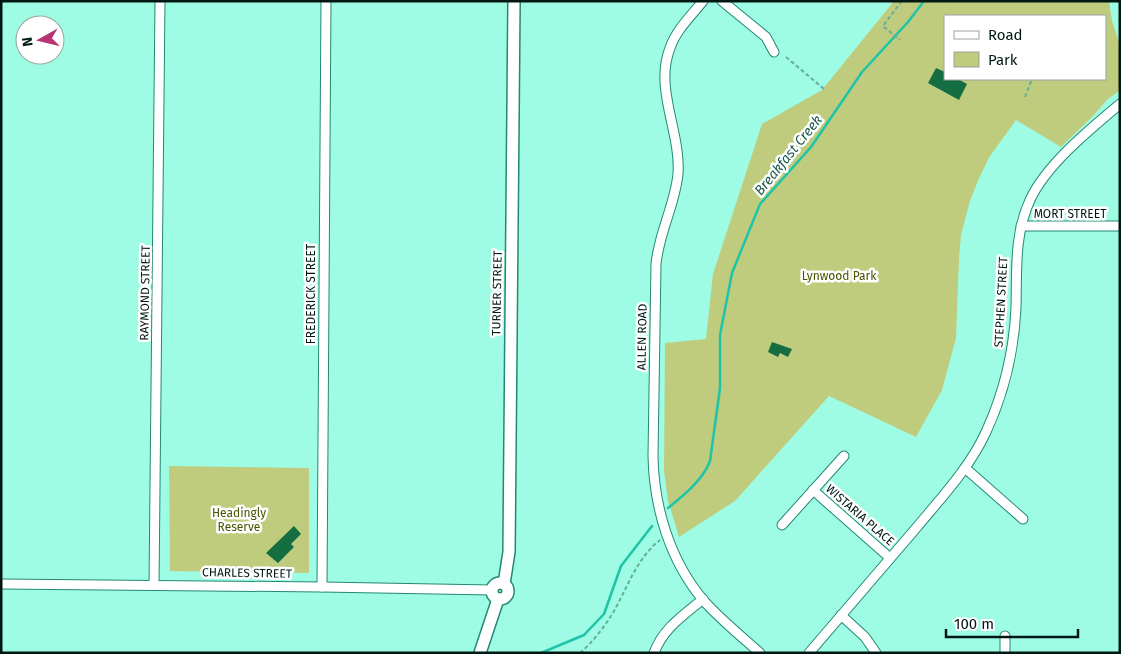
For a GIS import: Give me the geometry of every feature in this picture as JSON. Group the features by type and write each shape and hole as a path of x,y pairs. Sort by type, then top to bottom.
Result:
{"street":[{"name":"RAYMOND STREET","path":"154,585 160,1"},
{"name":"FREDERICK STREET","path":"322,587 326,1"},
{"name":"TURNER STREET","path":"495,595 497,584 504,584 509,552 514,1"},
{"name":"ALLEN ROAD","path":"703,1 669,49 665,72 666,90 678,152 678,165 676,187 659,242 656,264 653,462 656,495 666,533 679,563 703,600 760,653"},
{"path":"722,1 766,37 774,52"},
{"name":"STEPHEN STREET","path":"809,653 965,468 986,433 1002,391 1008,367 1016,307 1017,240 1030,198 1039,183 1066,152 1120,104"},
{"name":"MORT STREET","path":"1021,226 1120,226"},
{"name":"WISTARIA PLACE","path":"782,526 844,456"},
{"path":"965,468 1023,519"},
{"name":"WISTARIA PLACE","path":"813,490 890,558"},
{"name":"CHARLES STREET","path":"1,584 322,587 495,595"},
{"path":"480,653 495,595"},
{"path":"654,653 669,627 703,600"},
{"path":"841,615 865,636 876,653"},
{"path":"1005,636 1005,653"}],"path":[{"path":"900,1 883,26 900,40"},
{"path":"786,57 824,89"},
{"path":"1025,96 1032,80"},
{"path":"580,653 589,646 613,612 642,556 660,540"}],"green space":[{"name":"Lynwood Park","path":"894,1 1109,1 1112,21 1120,45 1120,90 1107,100 1061,147 1016,120 990,156 979,178 970,201 961,235 956,338 942,390 916,437 829,396 735,501 679,537 668,501 664,471 665,343 706,339 713,274 762,124 822,90"},
{"name":"Headingly Reserve","path":"169,466 309,468 309,573 170,571"}],"building":[{"path":"936,68 944,72 944,80 960,80 967,84 959,100 928,83"},
{"path":"772,342 792,349 788,357 780,353 778,357 768,352"},
{"path":"294,526 301,534 291,544 294,547 278,563 266,553"}],"waterway":[{"name":"Breakfast Creek","path":"668,508 698,481 710,461 720,388 720,335 732,273 760,204 811,147 862,72 908,22 924,1"},
{"name":"Breakfast Creek","path":"541,653 584,635 604,614 621,566 652,526"}]}
